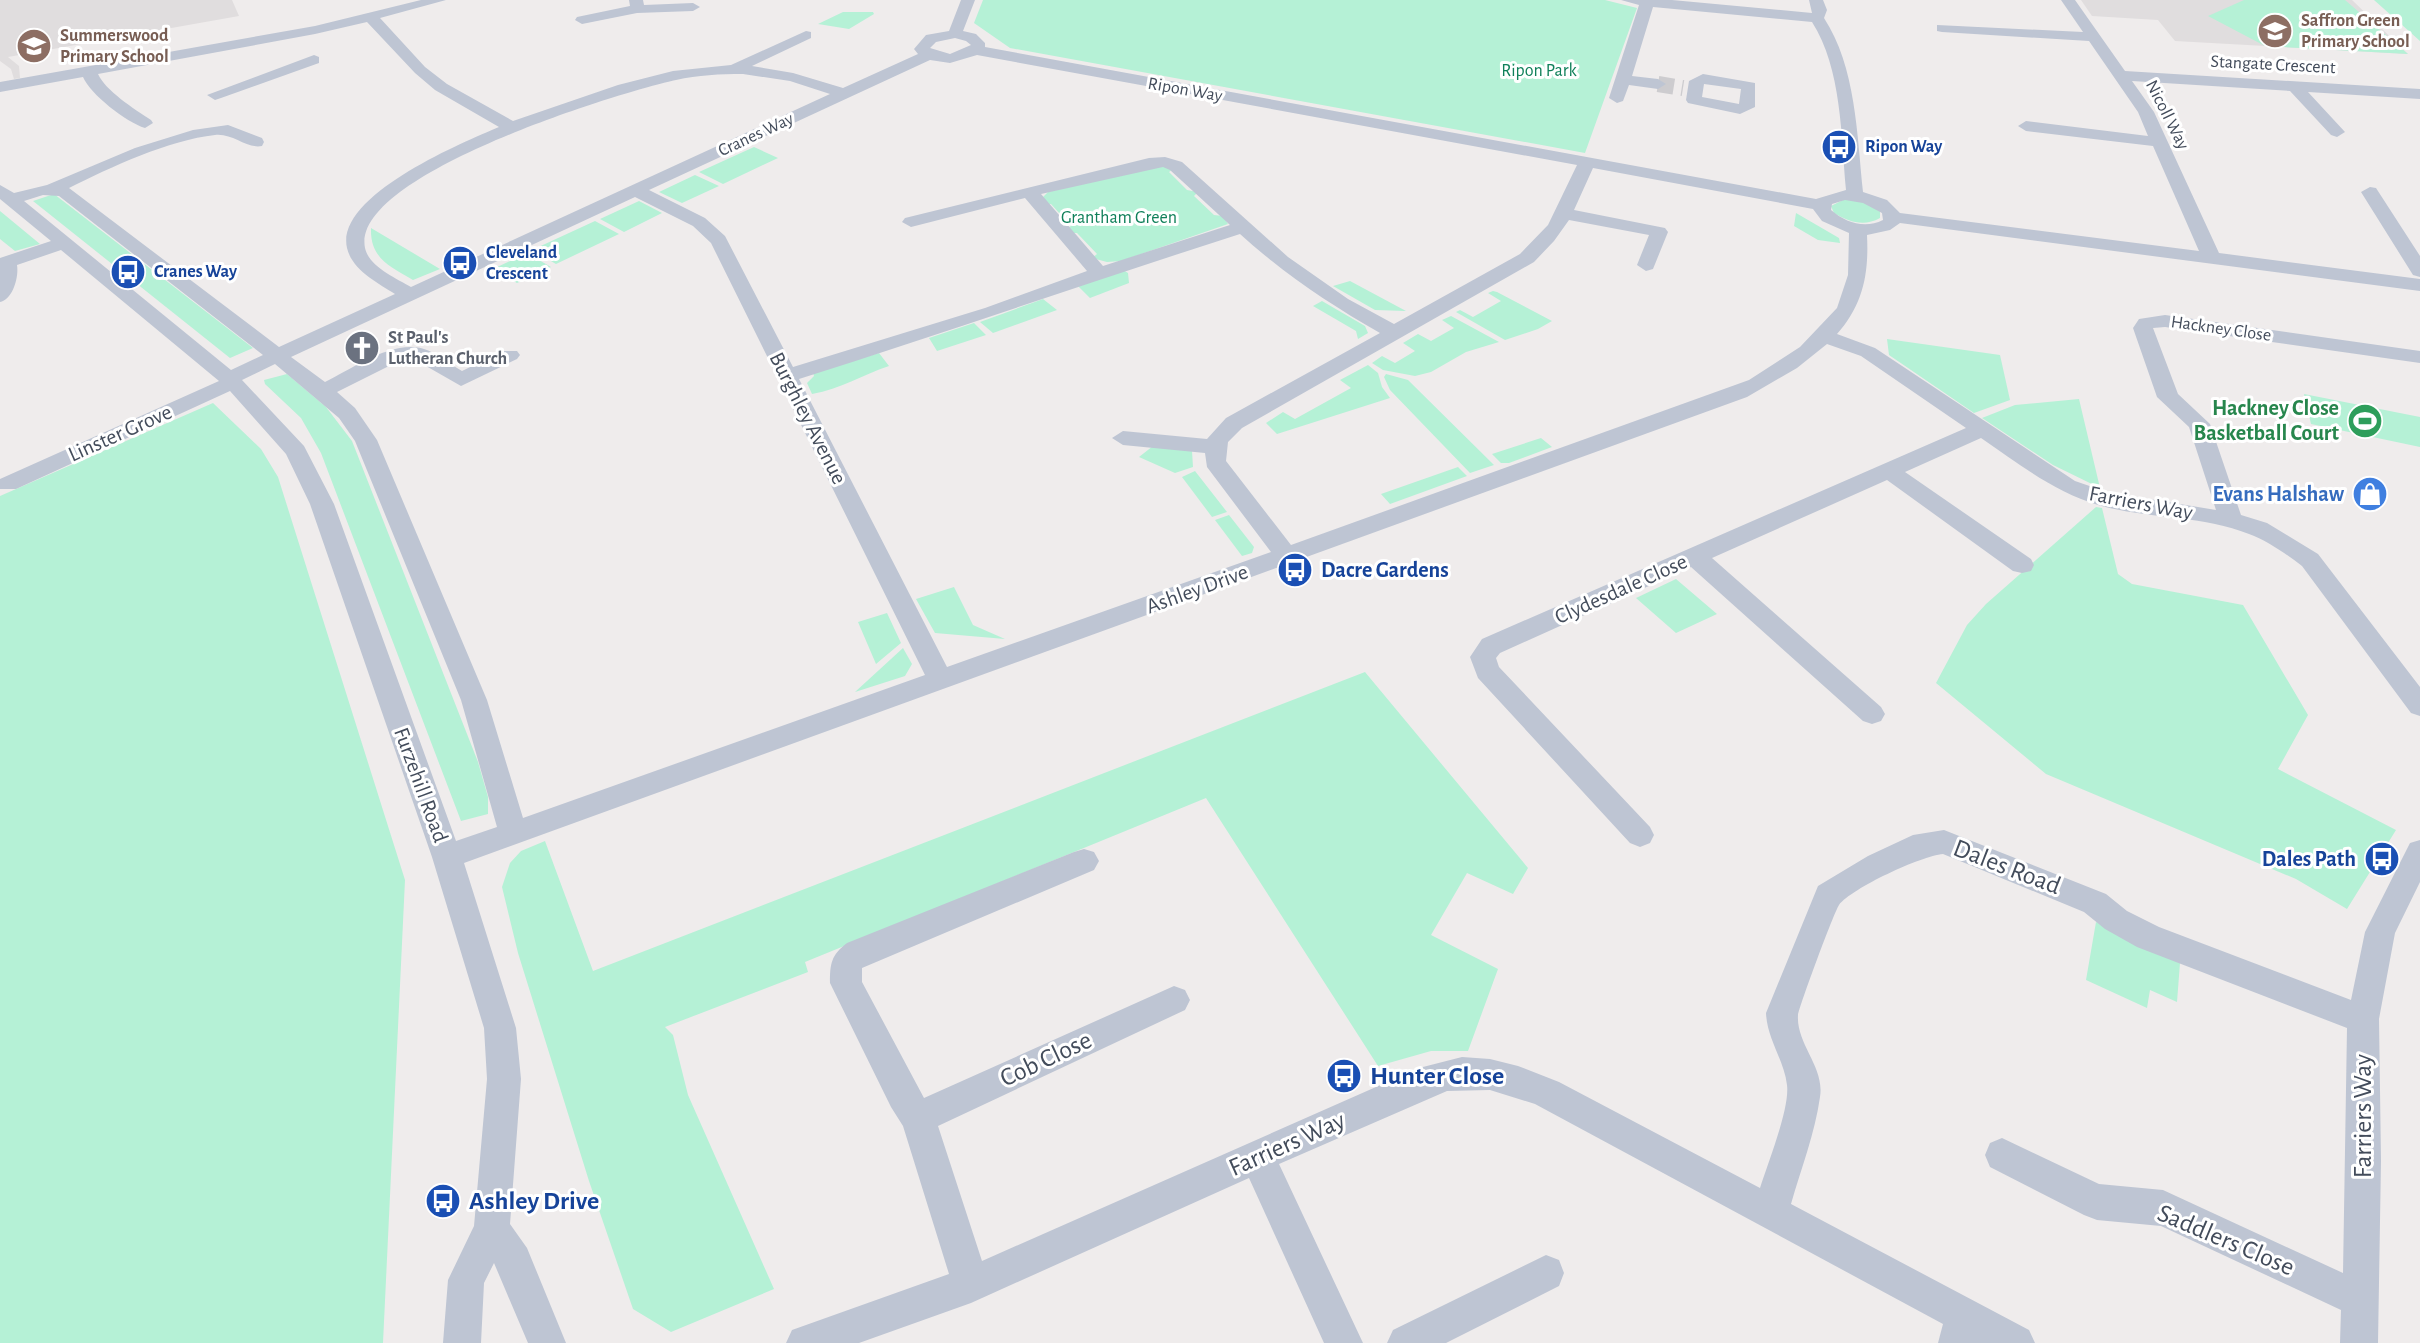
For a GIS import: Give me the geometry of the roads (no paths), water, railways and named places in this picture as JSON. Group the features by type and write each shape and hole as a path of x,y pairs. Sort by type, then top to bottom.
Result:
{"street":[{"path":"0,87 236,44 439,0"},
{"path":"928,55 921,49 925,41 955,34 968,0"},
{"path":"1628,0 1817,18 1824,25 1836,68 1850,143 1855,195 1877,201 1893,217 2420,285"},
{"path":"1816,0 1820,10 1817,18"},
{"name":"Nicoll Way","path":"2068,0 2124,76 2160,142 2212,259"},
{"path":"1617,98 1647,3"},
{"path":"582,20 637,4 693,7"},
{"path":"371,17 420,70 441,87 513,128"},
{"path":"1942,28 2094,37"},
{"name":"Ripon Way","path":"955,34 976,40 975,50"},
{"path":"736,68 806,35"},
{"path":"236,44 240,55 276,73"},
{"name":"Ripon Way","path":"928,55 952,58 975,50 1821,205 1836,195 1855,195"},
{"name":"Cranes Way","path":"278,355 412,296 928,55"},
{"path":"215,95 314,60"},
{"path":"412,296 366,266 355,245 360,220 382,194 401,180 513,128 633,84 674,74 736,68 792,75 844,94"},
{"path":"89,70 92,81 107,92 108,99 145,123"},
{"name":"Stangate Crescent","path":"2124,76 2420,94"},
{"path":"1623,79 1658,84"},
{"path":"2294,86 2337,132"},
{"path":"2026,126 2160,142"},
{"name":"Furzehill Road","path":"6,195 53,189 75,177 159,146 217,130 230,129 256,142"},
{"path":"911,222 1149,163 1165,162 1176,166 1242,227 1308,281 1395,333"},
{"path":"1287,556 1215,462 1217,440 1234,423 1527,258 1553,233 1565,214 1587,162"},
{"path":"53,189 63,191 278,355 347,413 372,455 474,700 513,833"},
{"name":"Burghley Avenue","path":"637,191 699,222 719,240 941,682"},
{"path":"1029,192 1099,273"},
{"path":"2370,192 2420,271"},
{"name":"Furzehill Road","path":"6,195 231,380 296,451 322,504 447,857 500,1028 504,1079 492,1229 466,1280 462,1343"},
{"name":"Ripon Way","path":"1821,205 1827,217 1858,229"},
{"path":"1565,214 1659,232 1646,265"},
{"path":"1858,229 1887,226 1893,217"},
{"path":"787,376 992,312 1099,273 1242,227"},
{"name":"Ashley Drive","path":"447,857 1713,404 1775,375 1801,357 1823,336 1853,293 1859,261 1858,229"},
{"path":"0,296 9,272 3,259 65,242"},
{"name":"Hackney Close","path":"2231,520 2199,424 2168,397 2143,328 2146,323 2165,321 2420,357"},
{"name":"Farriers Way","path":"1823,336 1868,352 2067,486 2108,500 2231,520 2276,537 2310,560 2420,706"},
{"path":"323,391 402,353 421,354 461,380 510,355"},
{"path":"231,380 278,355"},
{"name":"Linster Grove","path":"8,484 231,380"},
{"name":"Clydesdale Close","path":"1640,835 1487,671 1483,657 1491,646 1981,430"},
{"path":"1123,438 1215,447"},
{"path":"1889,471 2022,565"},
{"path":"1695,557 1872,714"},
{"name":"Dales Road","path":"1771,1212 1804,1096 1805,1081 1781,1029 1782,1013 1824,905 1829,895 1878,865 1923,844 1951,843 2095,903 2116,920 2148,937 2363,1019"},
{"name":"Farriers Way","path":"2359,1343 2363,1019 2380,932 2420,852"},
{"path":"971,1285 918,1118 903,1096 846,983 846,962 858,953 1084,861"},
{"name":"Cob Close","path":"918,1118 1174,1000"},
{"name":"Farriers Way","path":"805,1343 971,1285 1431,1079 1452,1073 1496,1074 1547,1093 1771,1212 1960,1329 2016,1343"},
{"name":"Saddlers Close","path":"2002,1155 2097,1202 2163,1208 2360,1300"},
{"path":"1258,1158 1344,1343"},
{"path":"492,1229 514,1261 547,1343"},
{"path":"1406,1343 1546,1273"}],"tunnel":[{"path":"1658,84 1683,88"}],"place":[{"name":"Saffron Green Primary School","path":"2275,31"},
{"name":"Summerswood Primary School","path":"34,46"},
{"name":"Ripon Way","path":"1839,147"},
{"name":"Cleveland Crescent","path":"460,263"},
{"name":"Cranes Way","path":"128,272"},
{"name":"St Paul's Lutheran Church","path":"362,348"},
{"name":"Hackney Close Basketball Court","path":"2365,421"},
{"name":"Evans Halshaw","path":"2370,494"},
{"name":"Dacre Gardens","path":"1295,570"},
{"name":"Dales Path","path":"2382,859"},
{"name":"Hunter Close","path":"1344,1076"},
{"name":"Ashley Drive","path":"443,1201"}],"park label":[{"name":"Ripon Park","path":"1539,71"},
{"name":"Grantham Green","path":"1119,218"}]}
